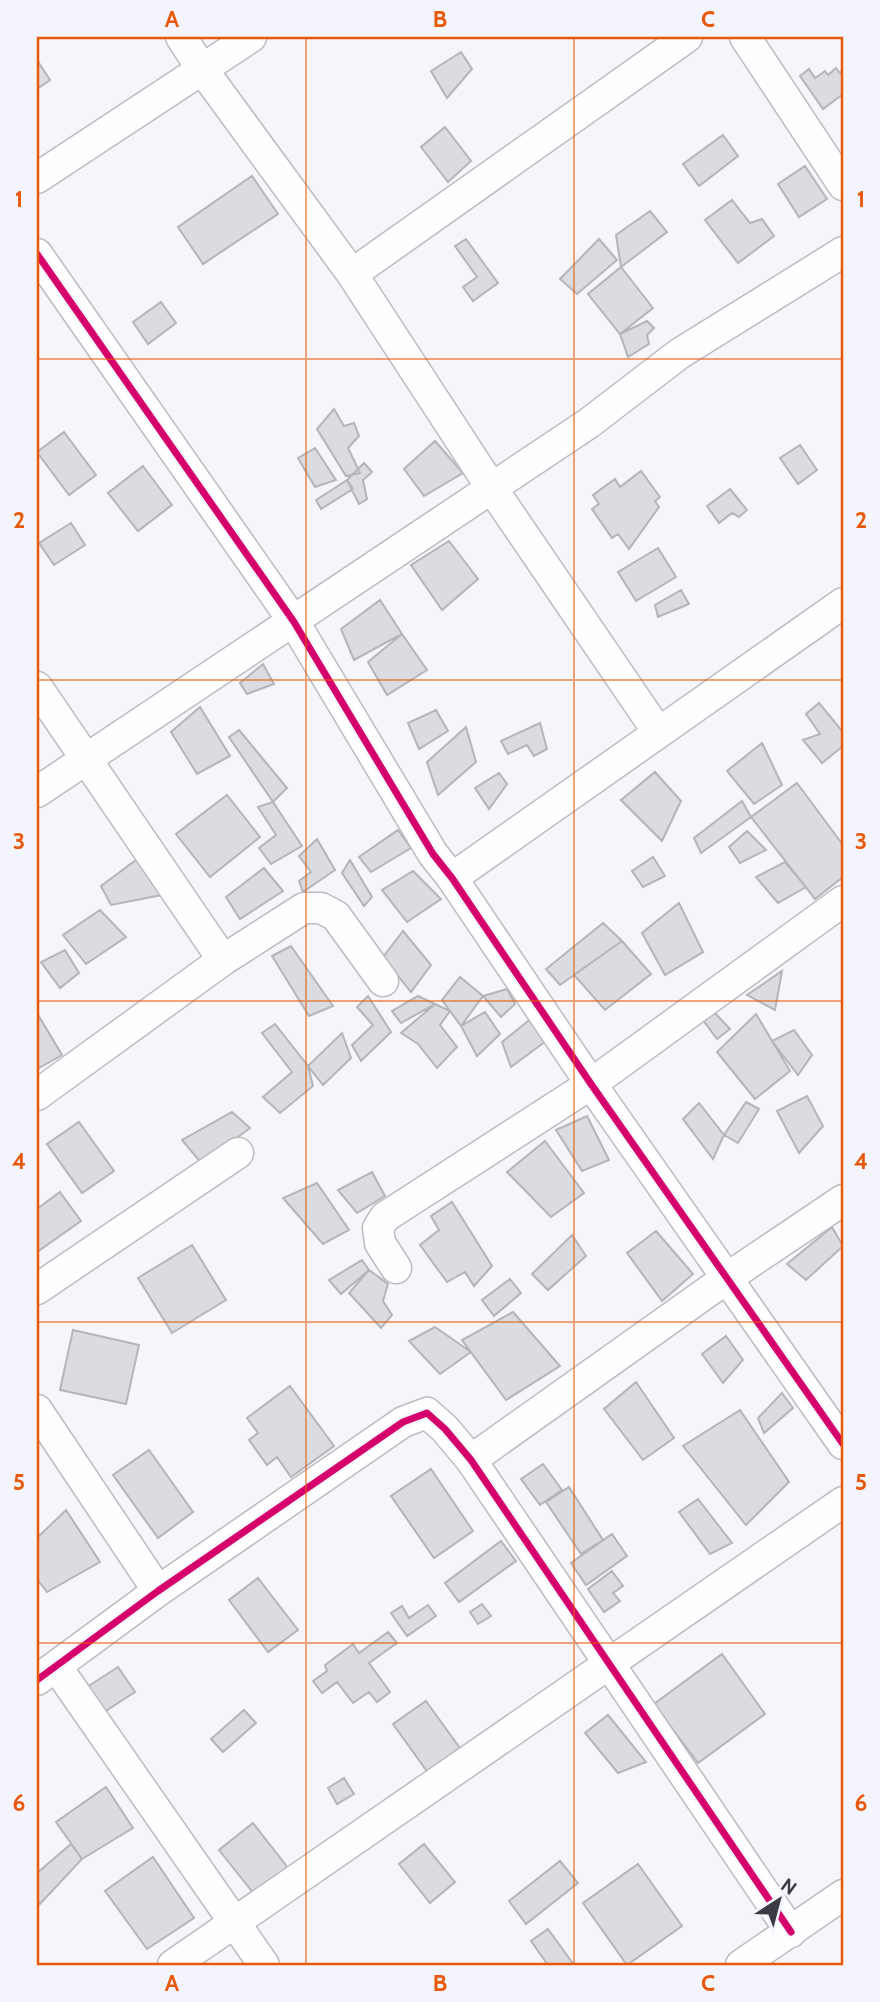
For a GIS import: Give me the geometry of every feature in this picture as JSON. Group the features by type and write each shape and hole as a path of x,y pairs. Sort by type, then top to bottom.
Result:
{"street":[{"path":"181,37 352,275 491,487 658,732"},
{"path":"37,178 251,37"},
{"path":"352,275 687,37"},
{"path":"745,37 843,185"},
{"path":"37,792 589,423 679,354 843,252"},
{"path":"37,254 294,622 433,853 843,1444"},
{"path":"452,878 843,603"},
{"path":"37,687 223,960"},
{"path":"397,1268 380,1243 377,1228 385,1217 591,1084 843,901"},
{"path":"37,1095 223,960 304,908 321,908 336,916 383,981"},
{"path":"37,1289 238,1153"},
{"path":"471,1461 727,1278 843,1200"},
{"path":"37,1410 158,1591"},
{"path":"264,1965 235,1922 46,1673 158,1591 403,1422 427,1413 445,1429 471,1461 790,1932"},
{"path":"173,1965 843,1502"},
{"path":"741,1965 843,1895"}],"building":[{"path":"461,52 472,69 447,98 431,71"},
{"path":"37,60 50,80 37,89"},
{"path":"836,68 840,73 843,70 843,94 823,109 800,76 809,69 815,78 825,71 828,75"},
{"path":"445,127 471,161 448,182 421,147"},
{"path":"723,135 738,156 699,186 683,164"},
{"path":"805,166 827,199 799,217 778,184"},
{"path":"252,176 278,214 203,264 178,227"},
{"path":"732,200 750,223 762,219 774,236 738,263 705,220"},
{"path":"650,211 667,232 621,267 616,235"},
{"path":"466,239 498,283 473,301 463,287 477,277 455,246"},
{"path":"599,239 617,260 577,294 560,279"},
{"path":"621,267 653,308 620,334 588,294"},
{"path":"161,302 176,323 148,344 133,322"},
{"path":"647,321 654,328 647,335 649,344 628,357 620,334"},
{"path":"334,409 344,426 354,423 359,436 348,448 360,473 346,476 317,429"},
{"path":"64,432 96,475 69,495 37,452"},
{"path":"435,441 463,473 424,496 404,469"},
{"path":"800,445 817,470 798,484 780,458"},
{"path":"315,448 336,480 315,487 298,458"},
{"path":"364,463 372,472 363,480 367,499 359,504 347,480"},
{"path":"143,466 172,505 138,531 108,493"},
{"path":"641,471 660,497 655,501 659,507 629,549 618,534 612,538 592,509 599,504 593,495 615,479 620,487"},
{"path":"347,480 353,489 321,509 316,500"},
{"path":"730,489 747,510 739,517 732,513 719,523 707,506"},
{"path":"71,523 85,545 54,565 39,543"},
{"path":"449,541 478,579 442,610 411,565"},
{"path":"658,548 676,577 636,601 618,572"},
{"path":"681,590 689,604 658,617 655,605"},
{"path":"380,600 402,634 354,660 341,629"},
{"path":"402,634 427,670 387,695 368,662"},
{"path":"263,664 274,684 247,694 240,683"},
{"path":"819,703 843,732 843,746 822,763 803,740 820,734 806,714"},
{"path":"200,707 230,756 197,774 171,732"},
{"path":"436,710 448,731 419,749 408,723"},
{"path":"540,723 547,749 534,756 527,745 508,754 501,741"},
{"path":"466,727 476,762 438,795 427,762"},
{"path":"239,730 287,788 273,802 229,737"},
{"path":"762,743 782,785 754,804 727,771"},
{"path":"655,772 681,801 662,841 621,800"},
{"path":"499,773 507,784 489,809 475,788"},
{"path":"797,783 843,845 843,877 815,899 751,817"},
{"path":"227,795 260,837 210,877 176,834"},
{"path":"742,801 751,817 701,853 694,838"},
{"path":"273,802 302,846 271,864 259,848 276,835 258,807"},
{"path":"398,830 411,848 371,872 359,857"},
{"path":"747,831 766,850 740,863 729,847"},
{"path":"317,839 335,870 303,892 299,881 311,872 299,856"},
{"path":"140,857 162,895 111,905 101,886"},
{"path":"653,857 665,876 643,887 632,871"},
{"path":"350,860 372,897 364,906 342,873"},
{"path":"785,862 806,887 778,903 756,877"},
{"path":"264,868 283,891 240,919 226,897"},
{"path":"413,871 441,899 407,922 382,890"},
{"path":"679,903 703,952 665,975 642,933"},
{"path":"100,910 126,937 86,964 63,935"},
{"path":"603,923 622,941 560,985 546,969"},
{"path":"403,931 431,965 411,992 383,957"},
{"path":"622,941 651,974 605,1010 574,975"},
{"path":"291,946 333,1006 309,1016 272,956"},
{"path":"65,950 79,973 60,988 41,962"},
{"path":"782,971 775,1010 747,995"},
{"path":"460,977 483,996 461,1026 442,1000"},
{"path":"507,989 515,1004 501,1017 483,996"},
{"path":"368,996 391,1032 361,1061 352,1045 373,1025 357,1007"},
{"path":"418,996 435,1004 401,1023 392,1011"},
{"path":"435,1004 450,1011 440,1025 457,1047 437,1068 418,1044 401,1033"},
{"path":"485,1012 500,1034 477,1056 461,1026"},
{"path":"714,1012 730,1029 717,1039 703,1020"},
{"path":"37,1013 62,1055 37,1069"},
{"path":"756,1014 790,1071 755,1099 717,1052"},
{"path":"533,1017 550,1038 511,1067 502,1042"},
{"path":"275,1024 308,1066 313,1086 280,1113 263,1097 292,1072 262,1033"},
{"path":"794,1030 812,1055 798,1075 772,1041"},
{"path":"342,1033 351,1058 323,1085 308,1066"},
{"path":"807,1096 823,1126 799,1153 777,1111"},
{"path":"746,1102 759,1109 738,1143 724,1135"},
{"path":"699,1103 724,1135 713,1159 683,1119"},
{"path":"232,1112 250,1128 202,1164 182,1140"},
{"path":"587,1116 609,1160 582,1171 556,1130"},
{"path":"79,1122 114,1171 82,1193 47,1144"},
{"path":"545,1141 584,1193 551,1217 507,1172"},
{"path":"372,1172 385,1196 357,1213 338,1190"},
{"path":"317,1183 349,1230 323,1244 283,1198"},
{"path":"60,1192 81,1221 37,1252 37,1209"},
{"path":"452,1202 492,1266 474,1286 465,1272 447,1282 420,1245 439,1230 431,1216"},
{"path":"832,1227 843,1246 806,1280 787,1264"},
{"path":"656,1231 693,1274 662,1301 627,1253"},
{"path":"572,1235 586,1256 548,1290 532,1274"},
{"path":"192,1245 226,1300 172,1333 138,1278"},
{"path":"362,1260 369,1270 341,1294 329,1280"},
{"path":"369,1270 388,1284 383,1301 392,1315 381,1328 349,1293"},
{"path":"510,1279 521,1293 494,1316 482,1300"},
{"path":"513,1312 560,1366 506,1400 462,1340"},
{"path":"435,1327 471,1352 440,1374 409,1341"},
{"path":"73,1330 139,1345 126,1404 60,1390"},
{"path":"726,1336 743,1360 723,1383 702,1354"},
{"path":"636,1382 674,1438 643,1460 604,1409"},
{"path":"290,1386 334,1446 291,1477 277,1457 267,1465 249,1440 258,1433 247,1418"},
{"path":"782,1393 793,1408 764,1433 758,1418"},
{"path":"740,1410 789,1482 746,1525 683,1446"},
{"path":"149,1450 193,1512 158,1538 113,1475"},
{"path":"543,1464 562,1490 540,1505 521,1479"},
{"path":"431,1469 473,1531 434,1558 391,1496"},
{"path":"569,1487 603,1540 581,1554 546,1502"},
{"path":"698,1499 732,1543 710,1554 679,1512"},
{"path":"66,1510 100,1562 47,1592 37,1579 37,1538"},
{"path":"612,1534 627,1556 586,1585 571,1563"},
{"path":"501,1541 516,1561 459,1602 445,1583"},
{"path":"612,1571 623,1586 613,1593 620,1601 604,1612 588,1589"},
{"path":"258,1578 298,1630 268,1652 229,1600"},
{"path":"482,1604 491,1616 478,1624 470,1612"},
{"path":"428,1605 436,1616 407,1636 391,1613 402,1606 409,1618"},
{"path":"388,1632 397,1643 369,1663 390,1692 377,1702 369,1692 353,1703 337,1682 322,1693 313,1681 327,1671 325,1665 353,1644 359,1653"},
{"path":"722,1654 765,1714 698,1763 654,1704"},
{"path":"118,1667 135,1692 98,1716 81,1691"},
{"path":"426,1701 462,1751 429,1774 393,1724"},
{"path":"244,1710 256,1723 223,1752 211,1739"},
{"path":"608,1715 646,1762 618,1773 585,1733"},
{"path":"344,1778 354,1794 337,1804 328,1788"},
{"path":"106,1787 133,1828 82,1859 56,1822"},
{"path":"253,1823 292,1873 258,1899 219,1850"},
{"path":"71,1844 82,1859 40,1904 37,1900 37,1873"},
{"path":"424,1844 455,1882 430,1903 399,1864"},
{"path":"153,1857 194,1918 147,1949 105,1891"},
{"path":"560,1861 578,1883 526,1924 509,1901"},
{"path":"638,1864 682,1926 627,1965 583,1903"},
{"path":"548,1929 574,1965 548,1965 531,1941"}],"cycle path":[{"path":"37,254 294,622 433,854 843,1444"},
{"path":"37,1680 158,1591 403,1422 427,1413 445,1429 471,1460 791,1932"}]}
